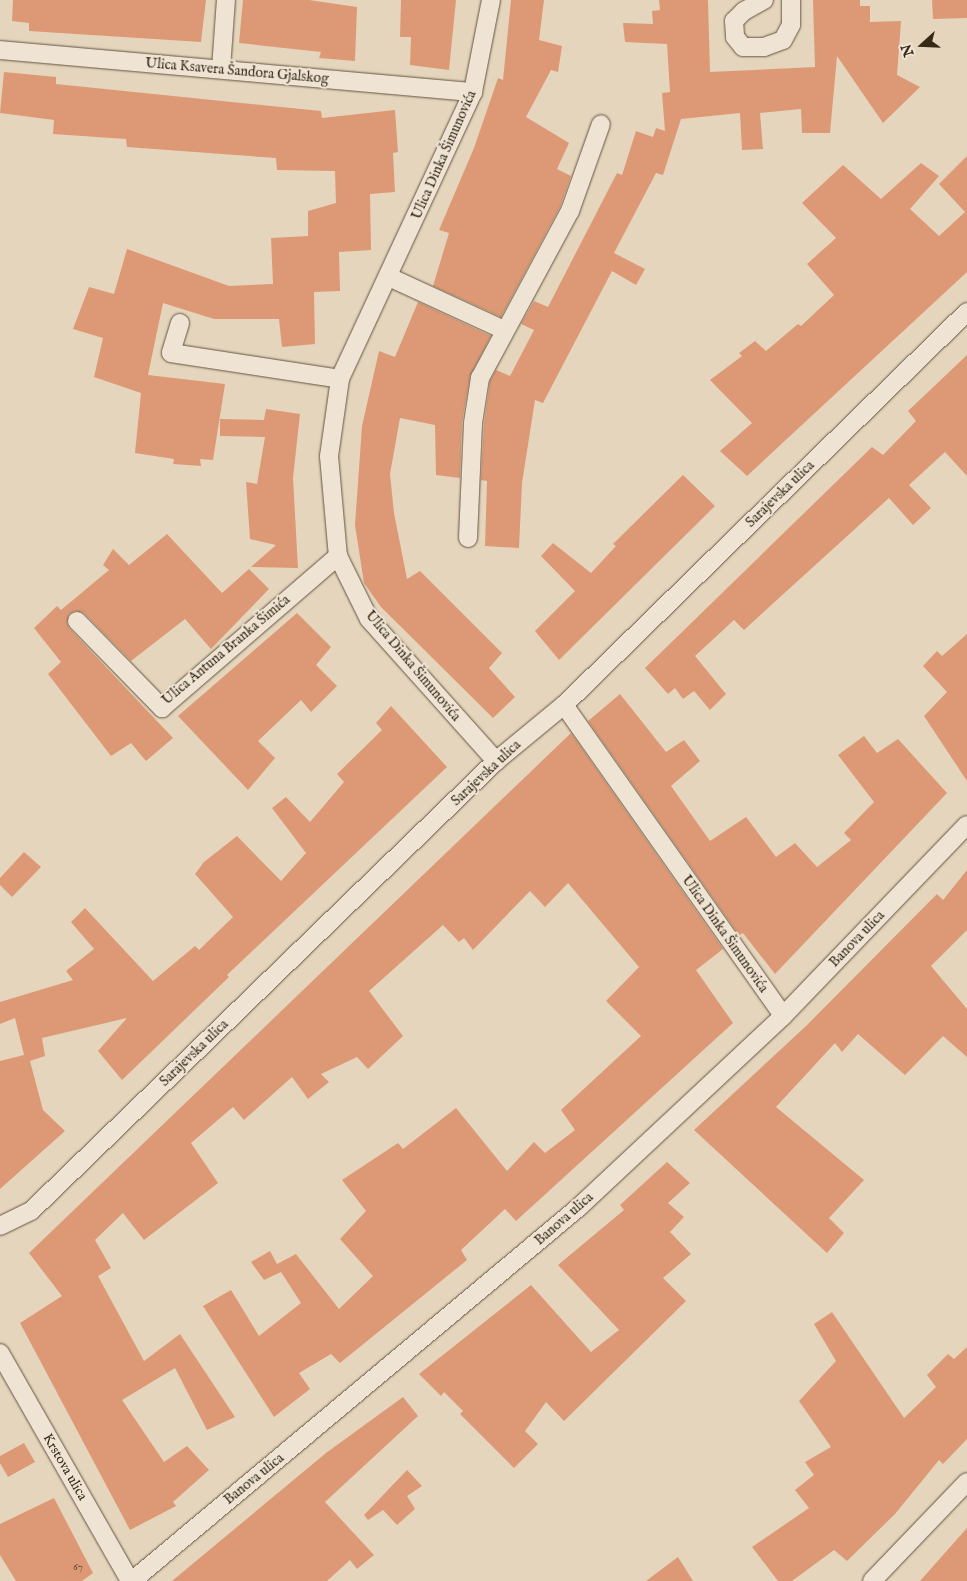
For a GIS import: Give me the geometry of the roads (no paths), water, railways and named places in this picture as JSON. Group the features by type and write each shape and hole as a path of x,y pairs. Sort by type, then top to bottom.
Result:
{"street":[{"path":"221,69 226,0"},
{"name":"Ulica Dinka Šimunovića","path":"491,0 473,92 389,277 340,379 329,456 338,556 369,620 496,761"},
{"path":"764,0 744,11 734,21 735,37 743,47 764,48 783,40 791,24 790,0"},
{"name":"Ulica Ksavera Šandora Gjalskog","path":"0,50 473,92"},
{"path":"468,538 473,423 480,378 504,330 570,211 601,124"},
{"path":"389,277 504,330"},
{"name":"Sarajevska ulica","path":"0,1226 31,1211 496,761 564,705 967,312"},
{"path":"180,323 172,353 340,379"},
{"name":"Ulica Antuna Branka Šimića","path":"77,621 162,708 338,556"},
{"name":"Ulica Dinka Šimunovića","path":"564,705 783,1016"},
{"name":"Banova ulica","path":"131,1581 578,1207 783,1016 967,825"},
{"name":"Krstova ulica","path":"2,1361 131,1581"},
{"path":"872,1581 967,1482"}]}
